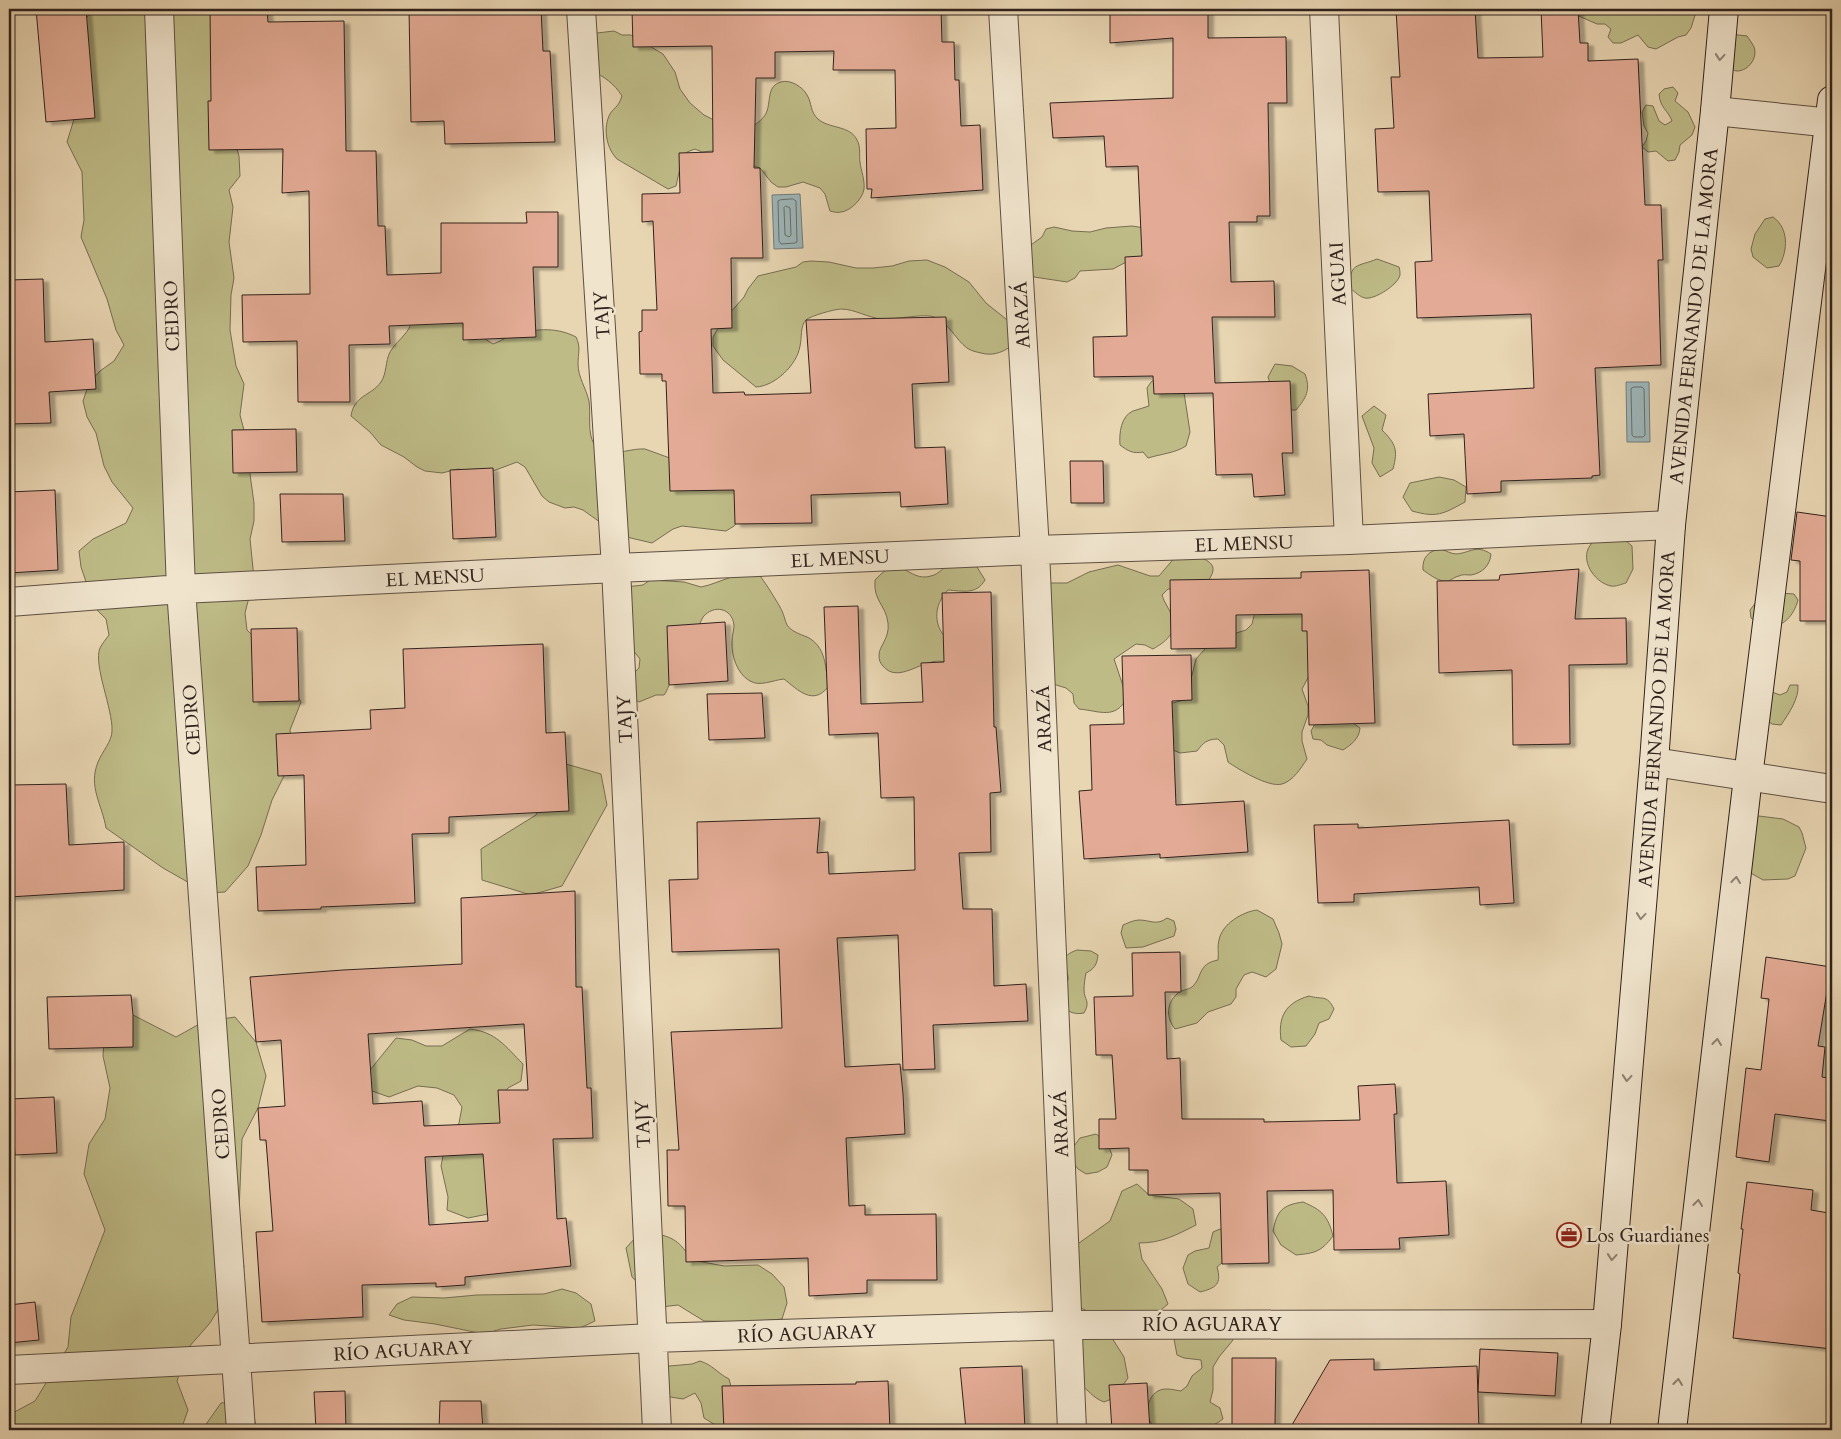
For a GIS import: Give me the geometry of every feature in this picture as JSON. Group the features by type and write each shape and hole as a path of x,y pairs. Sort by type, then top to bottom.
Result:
{"street":[{"name":"CEDRO","path":"159,9 181,589 241,1430"},
{"name":"TAJY","path":"581,9 616,568 657,1430"},
{"name":"ARAZÁ","path":"1003,9 1035,550 1072,1430"},
{"name":"AGUAI","path":"1324,9 1349,540"},
{"name":"AVENIDA FERNANDO DE LA MORA","path":"1595,1430 1607,1324 1654,762 1671,525 1724,9"},
{"path":"1672,1430 1748,777 1831,115 1715,111"},
{"name":"EL MENSU","path":"9,602 181,589 616,568 1035,550 1349,540 1671,525"},
{"path":"1654,762 1832,789"},
{"name":"RÍO AGUARAY","path":"9,1370 652,1338 1069,1325 1607,1324"}],"shaded area":[{"path":"92,9 215,9 226,18 229,122 239,156 240,176 229,190 233,207 229,242 234,278 231,295 230,330 236,366 244,384 240,415 249,449 249,467 254,503 254,521 250,539 254,578 245,613 247,630 273,655 284,670 301,702 290,730 292,749 289,766 272,800 261,835 248,866 225,892 207,893 163,868 106,828 95,788 95,771 112,735 110,711 99,665 100,648 109,635 106,619 95,608 81,567 79,551 93,539 126,523 133,508 112,482 104,466 96,433 87,417 83,401 89,383 100,371 114,361 124,345 116,330 107,299 81,237 84,220 82,172 67,142 82,93 82,26"},
{"path":"1574,9 1697,9 1691,28 1686,35 1678,37 1656,49 1648,47 1638,35 1621,43 1613,43 1608,37 1611,29 1605,24 1597,24 1574,14"},
{"path":"614,31 622,35 631,35 663,54 675,72 680,89 690,103 704,115 720,123 755,125 766,113 773,87 785,81 799,87 807,95 818,119 850,132 857,140 864,186 859,200 845,211 830,211 825,194 820,188 803,182 786,187 778,187 771,182 760,168 720,156 712,151 702,152 695,149 687,152 682,159 676,186 668,189 617,159 608,145 606,127 609,116 622,96 616,87 591,70 590,39 597,33"},
{"path":"1730,34 1747,36 1754,47 1754,59 1745,69 1736,71 1725,67"},
{"path":"1673,87 1678,93 1675,101 1688,112 1695,127 1692,135 1680,145 1675,160 1668,161 1656,151 1648,152 1642,147 1648,133 1644,126 1642,112 1646,105 1653,106 1659,121 1665,125 1672,121 1662,106 1659,94 1664,89"},
{"path":"1773,217 1782,227 1785,247 1779,266 1767,268 1753,257 1751,249 1755,234 1765,219"},
{"path":"1827,222 1832,225 1832,264 1802,253 1801,247 1807,234"},
{"path":"1132,226 1151,229 1144,257 1128,261 1113,269 1080,271 1075,278 1067,282 1034,277 1028,270 1028,247 1042,237 1046,229 1054,227 1090,232 1106,228"},
{"path":"1377,259 1399,267 1400,275 1395,283 1385,291 1374,297 1363,297 1351,289 1351,274 1356,267"},
{"path":"927,260 945,267 969,282 986,303 1011,323 1010,347 993,354 972,351 940,320 930,316 882,319 851,310 838,309 808,318 802,329 798,353 790,367 777,379 763,386 756,387 723,360 713,346 713,337 721,323 744,297 758,276 796,267 803,262 811,261 829,262 856,268 873,268 892,266 909,261"},
{"path":"416,309 457,318 471,330 493,344 511,336 535,330 560,331 576,337 579,347 578,369 589,401 590,429 594,444 603,451 610,453 645,449 733,481 747,511 734,526 726,531 682,526 673,529 652,543 618,535 583,510 574,507 565,508 549,502 542,496 525,467 517,462 485,474 458,469 442,473 425,471 417,467 404,457 381,445 370,432 351,416 359,400 381,382 390,352 409,328"},
{"path":"1275,364 1292,366 1305,374 1308,385 1306,394 1296,410 1288,410 1273,392 1268,377"},
{"path":"1158,377 1183,386 1190,432 1186,446 1173,452 1148,458 1143,452 1131,452 1120,445 1120,435 1123,421 1129,413 1149,406 1147,388"},
{"path":"1374,406 1386,415 1382,430 1395,448 1393,469 1380,477 1372,463 1374,448 1362,416"},
{"path":"1439,477 1454,480 1466,487 1465,502 1440,514 1412,511 1403,497 1410,483"},
{"path":"1597,536 1620,536 1632,546 1633,569 1626,583 1611,586 1600,581 1592,572 1587,561 1587,555 1589,547"},
{"path":"1440,549 1454,554 1477,549 1491,554 1487,565 1479,572 1444,581 1435,578 1423,570 1427,556 1432,551"},
{"path":"1192,554 1211,563 1213,571 1202,589 1168,589 1162,595 1173,623 1169,637 1153,649 1145,645 1136,644 1114,659 1127,698 1122,705 1112,712 1079,709 1074,703 1073,694 1066,688 1050,683 1042,585 1067,583 1089,572 1118,565 1150,576 1159,576 1176,556"},
{"path":"970,561 977,567 985,580 978,588 973,590 948,590 938,605 937,622 942,633 949,641 951,663 934,661 900,673 888,671 881,664 879,658 879,652 886,637 888,623 876,593 875,580 892,568 898,567 923,577 934,575 952,562"},
{"path":"740,574 759,575 781,608 787,625 818,646 824,658 828,687 822,693 811,696 800,691 784,679 767,683 754,683 745,678 738,669 734,658 732,646 733,619 726,612 717,609 712,610 703,617 664,695 656,695 639,702 631,698 627,680 639,668 640,659 629,645 626,587 643,585 650,580 684,582 701,587"},
{"path":"1764,592 1794,594 1798,600 1791,616 1783,623 1764,626 1751,618 1750,610"},
{"path":"1308,597 1310,674 1302,689 1308,706 1308,715 1302,732 1302,741 1307,759 1296,774 1282,784 1269,783 1254,777 1228,762 1224,745 1218,739 1206,742 1197,751 1180,753 1173,750 1170,704 1186,699 1196,659 1213,640 1246,630 1252,624 1256,608"},
{"path":"1790,685 1798,685 1793,706 1781,725 1772,724 1766,720 1772,692 1780,695 1787,692"},
{"path":"1353,723 1360,728 1357,738 1343,750 1327,745 1321,740 1313,739 1311,731 1315,724"},
{"path":"566,764 601,774 607,805 562,886 531,895 482,880 481,849 536,815 548,787"},
{"path":"1759,816 1783,819 1799,827 1806,848 1795,876 1788,879 1763,880 1749,872 1751,818"},
{"path":"1257,910 1273,919 1279,933 1282,944 1276,969 1266,977 1252,972 1244,975 1236,989 1236,997 1231,1004 1208,1012 1197,1023 1175,1029 1169,1015 1171,1001 1179,992 1192,987 1207,964 1218,960 1219,940 1228,924 1245,913"},
{"path":"1167,918 1174,921 1176,929 1174,936 1143,947 1126,948 1121,933 1123,925 1137,920 1160,922"},
{"path":"1077,950 1091,951 1098,955 1095,966 1086,973 1084,993 1087,1003 1086,1009 1084,1013 1078,1014 1066,1009 1062,1001 1064,988 1068,982 1064,960 1071,952"},
{"path":"1309,996 1326,999 1334,1009 1329,1019 1319,1023 1315,1034 1306,1046 1291,1047 1281,1040 1282,1018 1289,1007"},
{"path":"133,1015 176,1037 203,1022 235,1017 256,1042 266,1076 258,1108 242,1139 238,1236 244,1267 210,1323 188,1348 177,1381 188,1410 181,1430 9,1430 9,1415 35,1401 68,1347 71,1317 105,1230 84,1174 89,1144 105,1119 110,1088 103,1056 105,1026"},
{"path":"470,1029 487,1033 500,1041 523,1064 521,1081 508,1088 499,1100 503,1116 488,1214 468,1218 447,1210 448,1197 441,1166 444,1151 459,1123 462,1107 454,1095 437,1088 418,1086 389,1097 372,1091 366,1075 396,1038 412,1040 426,1046 442,1046"},
{"path":"1096,1134 1107,1142 1112,1155 1107,1167 1098,1172 1086,1174 1078,1169 1073,1162 1074,1146 1080,1138"},
{"path":"1137,1184 1149,1195 1179,1199 1193,1209 1196,1225 1162,1240 1139,1243 1142,1259 1162,1289 1168,1304 1155,1315 1126,1330 1077,1306 1072,1248 1110,1221 1122,1191"},
{"path":"1303,1202 1323,1214 1329,1223 1333,1236 1321,1249 1296,1255 1281,1245 1273,1231 1276,1218 1285,1207"},
{"path":"1220,1229 1225,1234 1223,1262 1217,1267 1219,1278 1214,1287 1200,1292 1188,1284 1183,1268 1188,1255 1195,1251 1209,1248 1213,1232"},
{"path":"652,1233 671,1238 683,1248 692,1260 724,1266 758,1265 772,1274 784,1287 787,1303 782,1319 751,1322 704,1321 678,1305 661,1307 632,1277 626,1248 636,1237"},
{"path":"562,1289 576,1293 591,1304 595,1321 580,1328 533,1325 501,1329 484,1334 404,1320 389,1315 397,1304 412,1297 444,1298 477,1295 544,1294"},
{"path":"1174,1330 1230,1333 1233,1340 1213,1367 1213,1390 1210,1402 1220,1408 1223,1419 1214,1425 1198,1425 1168,1432 1154,1427 1148,1417 1148,1405 1153,1395 1164,1389 1181,1391 1187,1386 1192,1376 1202,1368 1201,1360 1184,1358 1177,1355"},
{"path":"1076,1332 1112,1338 1124,1357 1128,1378 1114,1398 1104,1402 1078,1384"},
{"path":"700,1361 729,1379 733,1394 731,1426 717,1426 704,1418 701,1403 695,1393 683,1399 664,1396 658,1367 692,1364"},
{"path":"252,1400 256,1430 202,1430 221,1403"}],"water":[{"path":"800,194 803,248 774,249 772,195"},
{"path":"1626,382 1649,382 1650,442 1627,442"}],"building":[{"path":"36,9 86,9 95,118 46,122"},
{"path":"210,9 267,9 268,22 344,21 346,151 376,151 378,226 385,226 387,275 441,273 441,223 527,223 526,212 558,212 558,267 533,267 536,337 463,340 463,323 389,326 390,344 349,345 350,402 298,402 297,341 243,342 242,295 310,294 309,191 282,193 283,149 209,150 208,101 211,101"},
{"path":"409,9 541,9 543,51 550,51 555,142 445,144 444,121 411,122"},
{"path":"632,9 941,9 942,42 954,42 955,80 959,80 961,126 980,125 983,190 871,198 872,189 867,189 866,129 896,128 895,70 833,70 834,51 775,52 775,78 756,78 754,168 760,168 763,258 731,258 732,328 711,329 713,393 744,392 745,395 811,393 806,320 946,317 949,382 912,384 915,448 945,447 948,504 901,507 900,492 811,495 812,523 735,524 734,490 670,491 666,381 662,381 662,374 640,374 639,332 642,331 642,310 657,310 653,221 642,222 642,194 680,193 679,153 713,152 712,46 633,47"},
{"path":"1110,9 1208,9 1208,38 1286,37 1287,103 1268,103 1270,216 1257,216 1257,222 1229,222 1231,282 1274,281 1275,317 1212,317 1215,383 1290,381 1293,453 1282,453 1285,495 1254,497 1252,474 1216,475 1213,393 1154,394 1153,376 1094,377 1093,337 1127,336 1125,257 1142,256 1138,166 1106,167 1104,136 1053,138 1050,103 1173,98 1173,38 1110,43"},
{"path":"1396,9 1475,9 1478,58 1543,57 1541,9 1578,9 1580,43 1588,43 1588,61 1638,59 1645,205 1661,205 1663,260 1658,260 1661,365 1595,368 1600,475 1592,476 1592,478 1501,481 1501,492 1467,494 1464,434 1430,436 1428,394 1534,388 1531,314 1417,318 1415,262 1432,261 1429,191 1378,192 1375,129 1394,128 1391,77 1400,77"},
{"path":"43,279 45,342 93,339 96,389 49,392 51,423 9,424 9,280"},
{"path":"296,429 297,472 233,473 232,430"},
{"path":"1070,461 1103,461 1104,503 1071,503"},
{"path":"493,468 496,537 453,539 450,470"},
{"path":"55,490 58,570 9,573 9,492"},
{"path":"280,494 343,494 345,541 282,542"},
{"path":"1797,512 1832,517 1832,621 1800,621 1800,561 1791,560"},
{"path":"1579,569 1575,619 1626,618 1627,664 1569,665 1570,744 1513,745 1512,670 1439,673 1437,581 1499,580 1500,575"},
{"path":"1369,570 1375,723 1309,725 1307,631 1302,631 1302,614 1236,615 1236,648 1171,649 1170,580 1301,578 1301,572"},
{"path":"991,592 994,727 996,727 1001,792 990,793 991,852 959,853 963,909 992,909 994,986 1026,984 1028,1021 933,1025 935,1069 903,1070 898,935 837,938 845,1067 900,1064 905,1134 846,1138 849,1206 865,1205 865,1215 936,1214 937,1280 867,1280 867,1293 809,1296 808,1258 686,1262 685,1206 668,1206 667,1150 679,1150 671,1032 782,1028 779,949 672,952 669,880 698,879 697,822 820,818 817,853 828,852 829,874 915,870 914,797 881,798 878,733 829,735 824,607 858,606 861,704 923,702 921,663 944,662 942,593"},
{"path":"725,622 728,681 669,685 667,626"},
{"path":"297,628 299,701 253,702 251,629"},
{"path":"543,644 546,733 565,732 569,811 449,817 449,833 412,834 415,903 258,911 256,867 306,865 304,775 278,776 276,734 371,729 370,710 405,708 403,649"},
{"path":"1191,655 1192,700 1172,701 1176,805 1244,801 1248,852 1160,858 1160,854 1084,859 1079,791 1092,790 1090,725 1124,724 1122,656"},
{"path":"762,693 765,738 709,740 707,694"},
{"path":"66,784 69,845 124,842 124,890 9,897 9,848 13,848 11,785"},
{"path":"1509,820 1514,903 1480,905 1479,887 1354,894 1354,902 1318,903 1314,825 1358,824 1358,828"},
{"path":"575,891 576,987 582,987 587,1088 591,1088 593,1138 553,1139 557,1219 566,1218 571,1266 465,1277 465,1285 436,1287 436,1283 362,1285 363,1317 262,1322 256,1232 273,1231 266,1140 260,1140 258,1108 285,1106 281,1040 256,1042 250,977 462,964 461,898","holes":["524,1024 528,1090 498,1090 500,1123 424,1126 422,1101 373,1104 368,1034","483,1154 488,1221 429,1225 425,1157"]},
{"path":"1180,952 1181,992 1165,992 1167,1059 1180,1058 1182,1119 1264,1119 1264,1122 1360,1120 1358,1086 1395,1084 1397,1114 1394,1114 1397,1183 1446,1181 1449,1235 1399,1238 1400,1249 1334,1250 1333,1190 1267,1191 1269,1263 1222,1264 1220,1193 1148,1195 1148,1170 1129,1170 1129,1148 1099,1149 1099,1119 1116,1119 1112,1055 1096,1055 1094,997 1133,996 1132,953"},
{"path":"1766,957 1831,967 1818,1046 1825,1047 1822,1077 1832,1079 1830,1121 1775,1114 1769,1162 1736,1157 1746,1068 1761,1070 1769,999 1761,998"},
{"path":"131,995 133,1047 49,1049 47,997"},
{"path":"54,1097 57,1153 15,1155 11,1099"},
{"path":"1747,1182 1813,1190 1811,1210 1829,1213 1828,1223 1832,1223 1832,1349 1733,1338 1740,1274 1738,1273 1743,1229 1741,1229"},
{"path":"35,1302 39,1340 9,1343 9,1305"},
{"path":"1480,1349 1558,1353 1555,1396 1478,1392"},
{"path":"1232,1358 1276,1358 1275,1426 1232,1425"},
{"path":"1374,1359 1374,1370 1477,1366 1479,1430 1289,1430 1330,1360"},
{"path":"1022,1366 1025,1430 966,1430 960,1368"},
{"path":"888,1381 890,1430 724,1430 722,1386 856,1384 856,1382"},
{"path":"1147,1383 1150,1430 1112,1430 1109,1385"},
{"path":"345,1391 346,1430 316,1430 314,1392"},
{"path":"440,1401 481,1401 483,1430 439,1430"}],"place":[{"name":"Los Guardianes","path":"1569,1235"}]}
